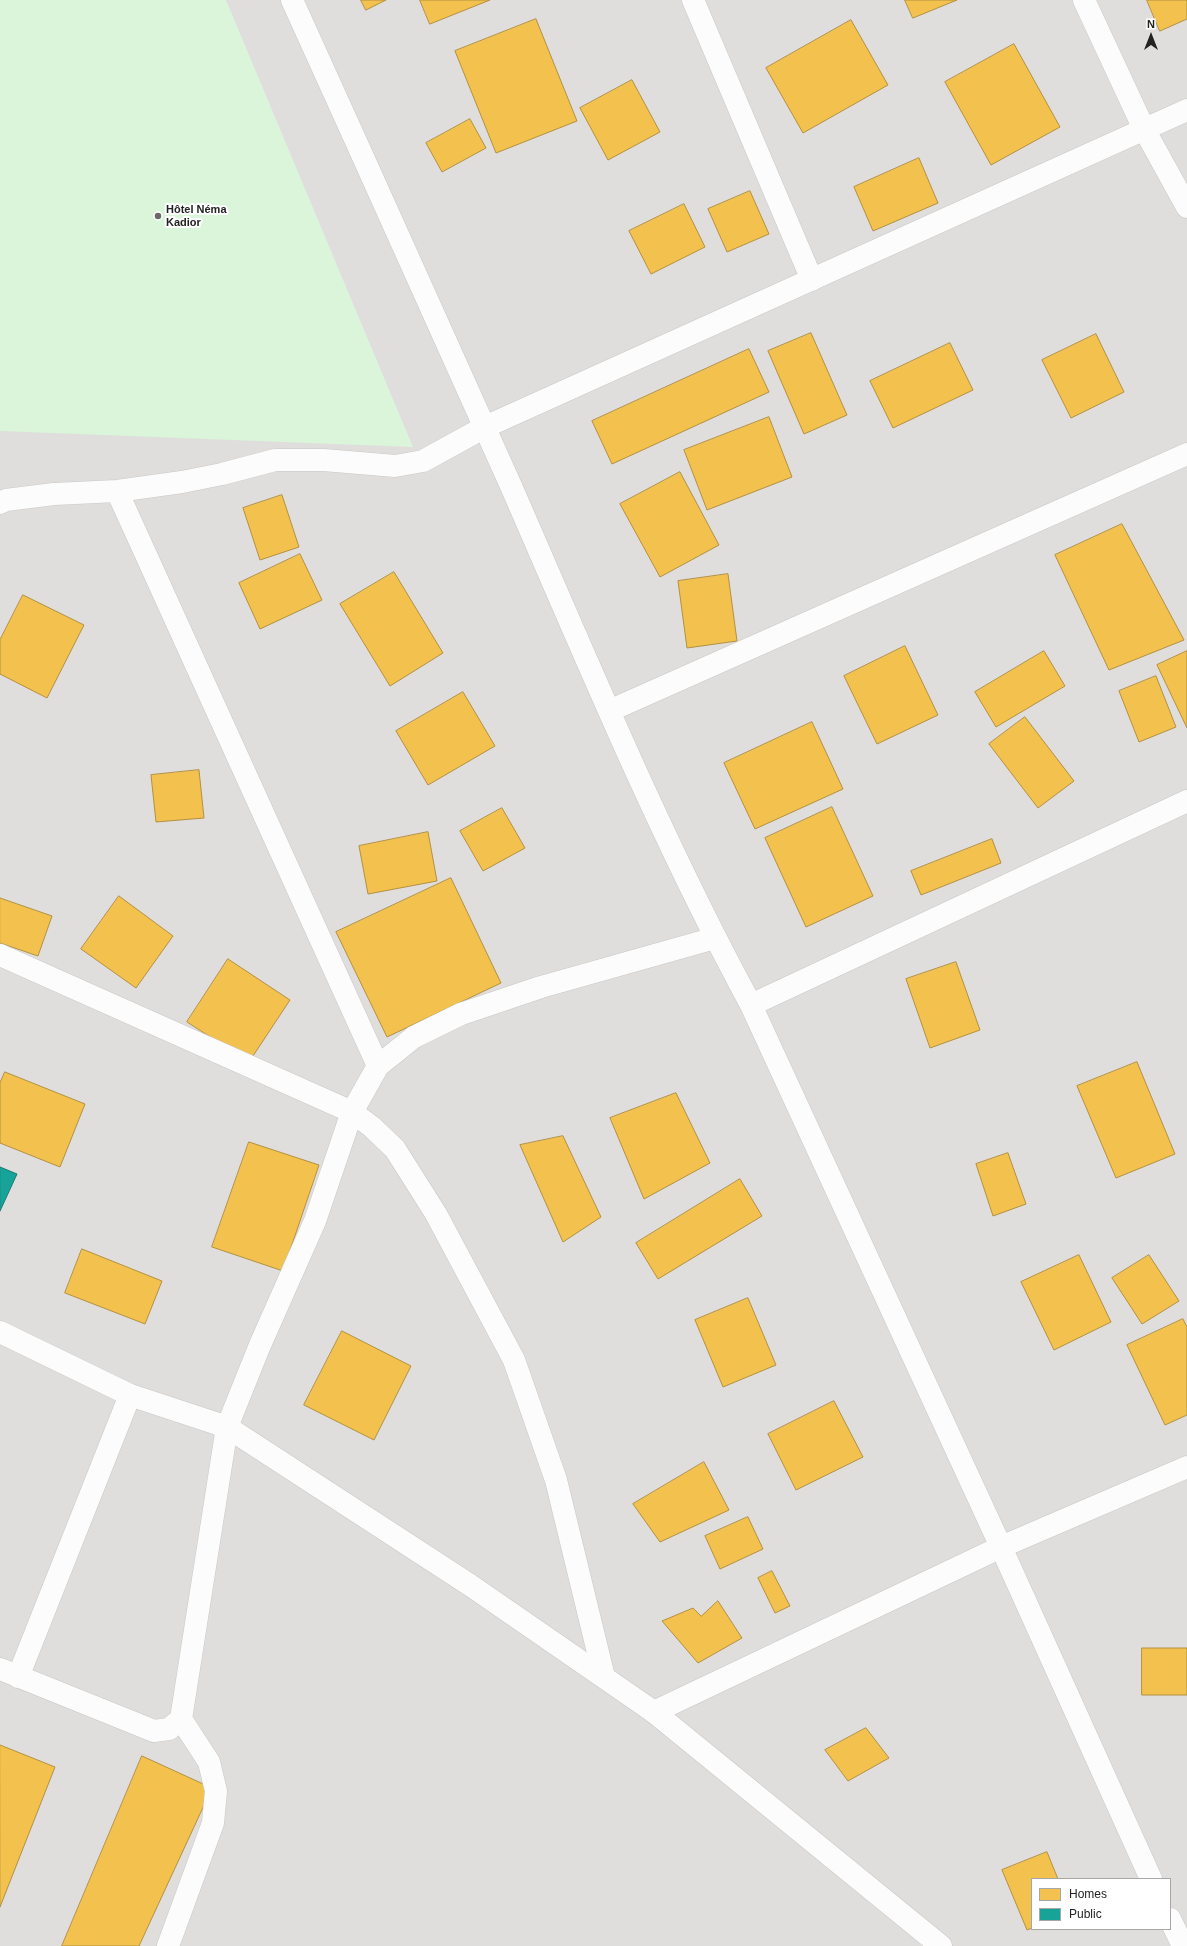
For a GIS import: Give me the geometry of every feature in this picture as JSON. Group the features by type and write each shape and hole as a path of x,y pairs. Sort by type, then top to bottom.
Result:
{"street":[{"path":"292,0 485,428 609,711 715,938 751,1005 1001,1547 1151,1878"},
{"path":"693,0 812,280"},
{"path":"1084,0 1144,129 1187,208"},
{"path":"0,503 6,500 54,494 117,491 222,474 275,460 324,460 395,466 423,461 485,428 1187,110"},
{"path":"609,711 1187,454"},
{"path":"117,491 378,1066"},
{"path":"751,1005 1187,800"},
{"path":"130,1395 9,1673 154,1731 169,1729 181,1719 227,1427 260,1346 315,1221 352,1112 378,1066 414,1037 461,1014 541,987 715,938"},
{"path":"0,955 352,1112 372,1127 395,1149 436,1214 514,1360 556,1480 604,1678"},
{"path":"0,1332 130,1395 227,1427 470,1585 654,1712 941,1946"},
{"path":"654,1712 1001,1547 1187,1467"},
{"path":"168,1946 213,1823 216,1791 209,1762 181,1719"},
{"path":"1171,1921 1183,1946"}],"shaded area":[{"path":"0,0 1187,0 1187,1946 0,1946"}],"green space":[{"name":"Hôtel Néma Kadior","path":"0,0 226,0 413,447 0,431"}],"building: Homes":[{"path":"361,0 386,0 366,10"},
{"path":"420,0 490,0 430,24"},
{"path":"905,0 957,0 913,18"},
{"path":"1147,0 1187,0 1187,19 1160,31"},
{"path":"536,19 577,121 496,153 455,51"},
{"path":"851,20 888,85 803,133 766,68"},
{"path":"1014,44 1060,127 991,165 945,82"},
{"path":"632,80 660,132 608,160 580,108"},
{"path":"470,119 486,148 442,172 426,143"},
{"path":"919,158 938,203 873,231 854,187"},
{"path":"750,191 769,234 727,252 708,209"},
{"path":"684,204 705,247 651,274 629,231"},
{"path":"811,333 847,415 804,434 768,351"},
{"path":"1096,334 1124,392 1071,418 1042,360"},
{"path":"950,343 973,390 893,428 870,381"},
{"path":"749,349 769,392 612,464 592,421"},
{"path":"769,417 792,477 707,510 684,450"},
{"path":"680,472 719,545 660,577 620,504"},
{"path":"282,495 299,547 260,560 243,508"},
{"path":"1122,524 1184,640 1109,670 1055,555"},
{"path":"300,554 322,600 260,629 239,583"},
{"path":"394,572 443,653 390,686 340,604"},
{"path":"728,574 737,641 687,648 678,581"},
{"path":"23,595 84,625 47,698 0,674 0,640"},
{"path":"905,646 938,715 877,744 844,676"},
{"path":"1044,651 1065,686 996,727 975,692"},
{"path":"1187,651 1187,728 1157,665"},
{"path":"1156,676 1176,727 1139,742 1119,691"},
{"path":"463,692 495,746 428,785 396,731"},
{"path":"1025,717 1074,781 1038,808 989,744"},
{"path":"812,722 843,789 755,829 724,763"},
{"path":"199,770 204,818 156,822 151,775"},
{"path":"832,807 873,896 806,927 765,838"},
{"path":"502,808 525,848 483,871 460,831"},
{"path":"428,832 437,881 368,894 359,846"},
{"path":"992,839 1001,863 921,895 911,871"},
{"path":"451,878 501,983 387,1037 336,932"},
{"path":"119,896 173,936 136,988 81,949"},
{"path":"0,898 52,916 38,956 0,943"},
{"path":"228,959 290,1000 249,1062 187,1022"},
{"path":"956,962 980,1030 930,1048 906,979"},
{"path":"1137,1062 1175,1154 1116,1178 1077,1086"},
{"path":"5,1072 85,1104 60,1167 0,1143 0,1083"},
{"path":"676,1093 710,1163 644,1199 610,1118"},
{"path":"563,1136 601,1217 563,1242 520,1145"},
{"path":"249,1142 319,1165 283,1271 212,1247"},
{"path":"1008,1153 1026,1204 993,1216 976,1164"},
{"path":"740,1179 762,1216 658,1279 636,1243"},
{"path":"82,1249 162,1281 145,1324 65,1293"},
{"path":"1079,1255 1111,1322 1054,1350 1021,1282"},
{"path":"1149,1255 1179,1301 1142,1324 1112,1278"},
{"path":"748,1298 776,1365 723,1387 695,1320"},
{"path":"1183,1319 1187,1327 1187,1415 1165,1425 1127,1345"},
{"path":"342,1331 411,1366 374,1440 304,1405"},
{"path":"834,1401 863,1457 796,1490 768,1434"},
{"path":"704,1462 729,1510 660,1542 633,1504"},
{"path":"748,1517 763,1549 720,1569 705,1536"},
{"path":"772,1571 790,1606 775,1613 758,1578"},
{"path":"718,1601 742,1638 698,1663 662,1621 693,1608 701,1616"},
{"path":"1142,1648 1187,1648 1187,1695 1142,1695"},
{"path":"866,1728 889,1758 848,1781 825,1750"},
{"path":"0,1745 55,1767 0,1907"},
{"path":"142,1756 212,1788 139,1946 62,1946"},
{"path":"1047,1852 1058,1878 1031,1878 1031,1928 1027,1930 1002,1870"}],"building: Public":[{"path":"0,1167 17,1174 0,1211"}],"place":[{"name":"Hôtel Néma Kadior","path":"158,216"}]}
